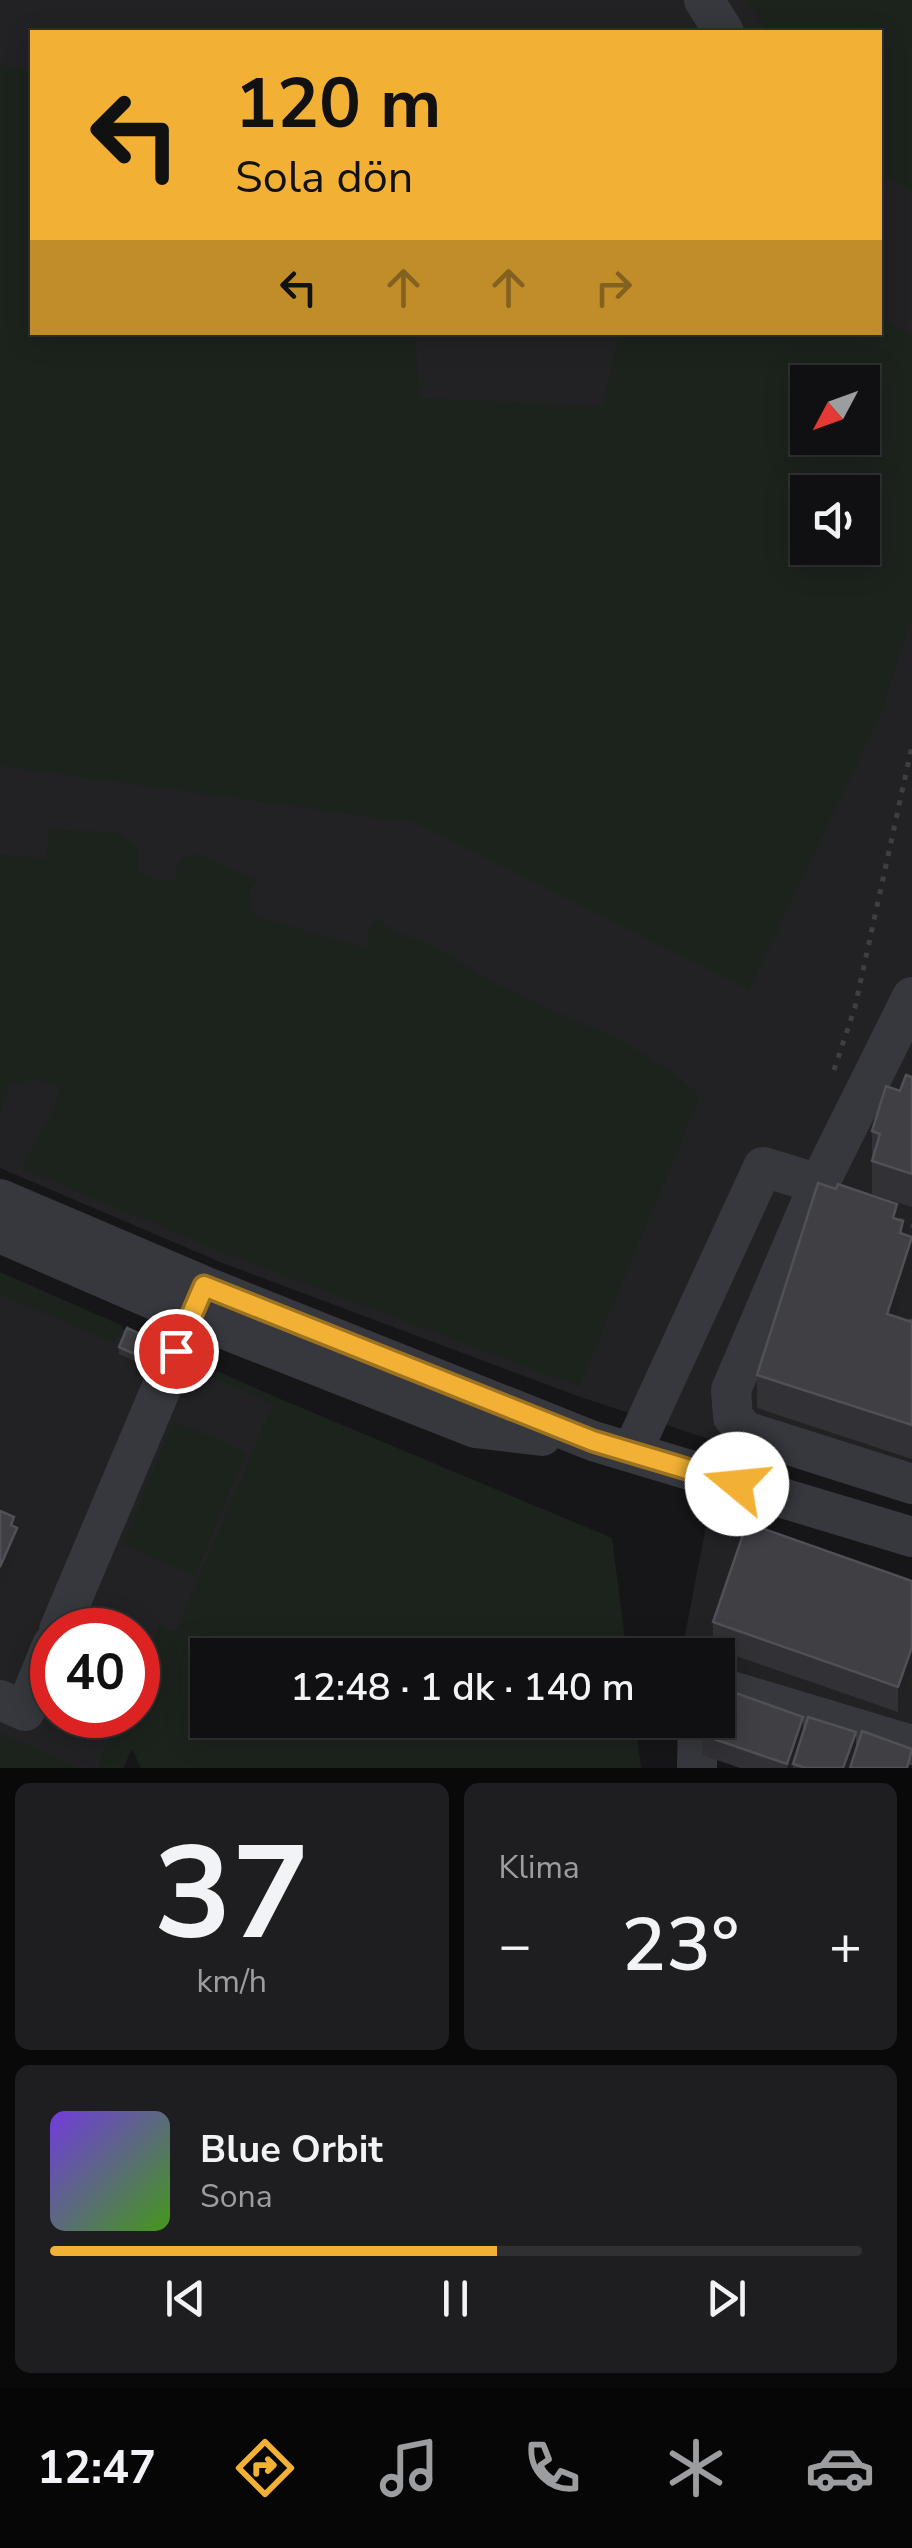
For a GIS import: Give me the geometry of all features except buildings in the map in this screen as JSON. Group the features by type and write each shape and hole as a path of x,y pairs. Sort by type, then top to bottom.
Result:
{"street":[{"path":"704,0 723,30"},
{"path":"912,998 819,1184 731,1390 733,1417 745,1431 912,1484"},
{"path":"632,1452 763,1168 819,1184"},
{"path":"0,1198 198,1301 475,1428 593,1441 912,1537"},
{"path":"0,1233 198,1301"},
{"path":"68,1608 198,1301"},
{"path":"735,1692 912,1745"},
{"path":"0,1700 25,1711 30,1699"},
{"path":"698,1738 698,1768"}],"path":[{"path":"831,1077 855,1007 912,746"},
{"path":"897,1219 912,1226"},
{"path":"912,1319 907,1335 912,1337"}],"shaded area":[{"path":"0,0 912,0 912,1505 583,1398 220,1262 0,1168"},
{"path":"746,0 912,0 912,190 882,177 882,30 766,30"},
{"path":"0,64 30,72 30,335 415,335 420,398 603,406 620,335 882,335 882,319 912,334 912,616 881,713 749,990 416,823 0,766"},
{"path":"50,829 119,833 138,848 138,871 156,880 176,879 178,861 197,854 257,880 250,890 253,915 369,949 368,933 377,918 491,981 626,1044 677,1076 700,1096 579,1387 224,1253 23,1169 59,1088 35,1079 9,1085 0,1114 0,854 45,859"},
{"path":"0,1272 123,1326 115,1344 0,1294"},
{"path":"0,1274 282,1400 160,1682 160,1608 30,1608 30,1738 136,1738 123,1768 0,1768"},
{"path":"197,1364 612,1538 625,1638 190,1638 190,1738 637,1738 641,1768 141,1768 132,1749 123,1768 97,1768 110,1738 160,1738 160,1626 175,1632 273,1404 195,1370"},
{"path":"174,1421 247,1452 195,1576 122,1544"},
{"path":"707,1522 912,1588 912,1735 735,1675 735,1638 684,1638"},
{"path":"0,1733 80,1768 0,1768"}],"route":[{"path":"176,1351 204,1286 593,1441 737,1484"}]}
